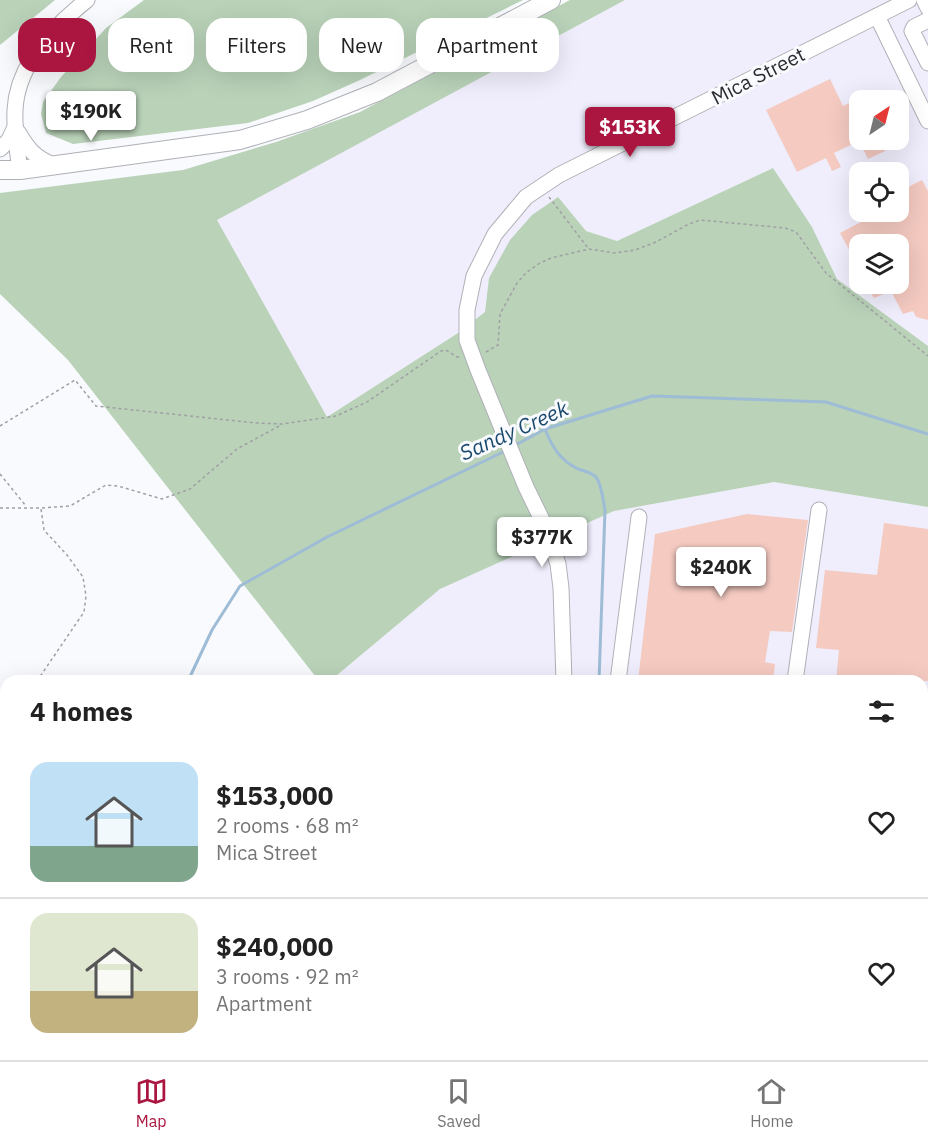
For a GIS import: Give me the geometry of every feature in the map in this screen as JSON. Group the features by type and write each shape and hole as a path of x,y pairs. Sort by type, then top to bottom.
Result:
{"main road":[{"path":"0,170 20,170 240,140 307,120 385,87 550,0"},
{"path":"0,179 5,179 20,170"}],"street":[{"path":"20,170 15,109 26,70 38,48 58,24 87,0"},
{"name":"Mica Street","path":"564,675 558,564 545,526 526,488 467,340 467,310 474,276 495,234 525,197 559,175 909,0"},
{"path":"924,0 928,8"},
{"path":"877,16 928,121"},
{"path":"928,20 914,27 912,31 928,63"},
{"path":"0,149 9,140 15,126"},
{"path":"15,126 27,147 42,161 54,165"},
{"path":"796,675 819,510"},
{"path":"619,675 639,517"}],"path":[{"path":"542,187 589,249"},
{"path":"0,426 75,380 96,406 256,423 282,424 336,416 367,402 441,351 447,350 457,357 466,357 488,351 498,345 500,314 516,283 526,272 540,263 589,249 615,253 635,250 700,220 785,228 796,232 826,273 928,356"},
{"path":"0,508 70,506 106,485 118,486 162,499 190,489 237,449 282,424"},
{"path":"0,474 27,507"},
{"path":"41,508 44,530 83,577 86,596 84,612 41,675"}],"shaded area":[{"path":"625,0 928,0 928,346 857,294 909,294 909,234 849,234 849,288 837,279 812,227 773,168 617,241 586,231 558,198 489,278 485,312 458,333 327,417 216,220 491,72 559,72 559,36"},
{"path":"774,482 928,507 928,675 337,675 440,589 614,511"}],"green space":[{"path":"0,0 55,0 33,18 18,18 18,30 0,45"},
{"path":"144,0 523,0 486,18 416,18 416,53 404,58 404,18 319,18 319,72 376,72 313,101 248,123 73,144 46,133 41,114 43,102 66,72 96,72 96,39 108,27 108,72 194,72 194,18 120,18"},
{"path":"570,0 625,0 559,36 559,18 536,18"},
{"path":"435,72 491,72 217,220 327,417 458,333 485,312 489,278 510,240 532,215 558,197 586,231 617,241 773,168 812,227 837,279 849,288 849,294 857,294 928,346 928,507 774,482 614,511 440,589 337,675 314,675 68,360 0,294 0,193 183,170 276,142 360,112"}],"building":[{"path":"830,79 843,106 849,103 849,146 834,153 841,167 832,171 826,158 797,172 766,110"},
{"path":"864,150 885,150 885,151 868,159"},
{"path":"922,180 928,191 928,320 916,317 913,311 903,314 893,294 909,294 909,234 849,234 849,250 840,233 861,222 909,222 909,186"},
{"path":"872,294 884,294 874,298"},
{"path":"747,514 808,520 792,632 770,631 765,662 775,664 774,675 639,675 655,534"},
{"path":"884,523 928,529 928,675 837,675 839,650 816,648 825,570 877,575"}],"waterway":[{"name":"Sandy Creek","path":"514,446 545,429 652,396 826,402 928,434"},
{"path":"545,429 561,457 578,469 596,477 602,493 605,510 599,675"},
{"name":"Sandy Creek","path":"191,675 212,630 240,586 327,537 505,451"}]}
